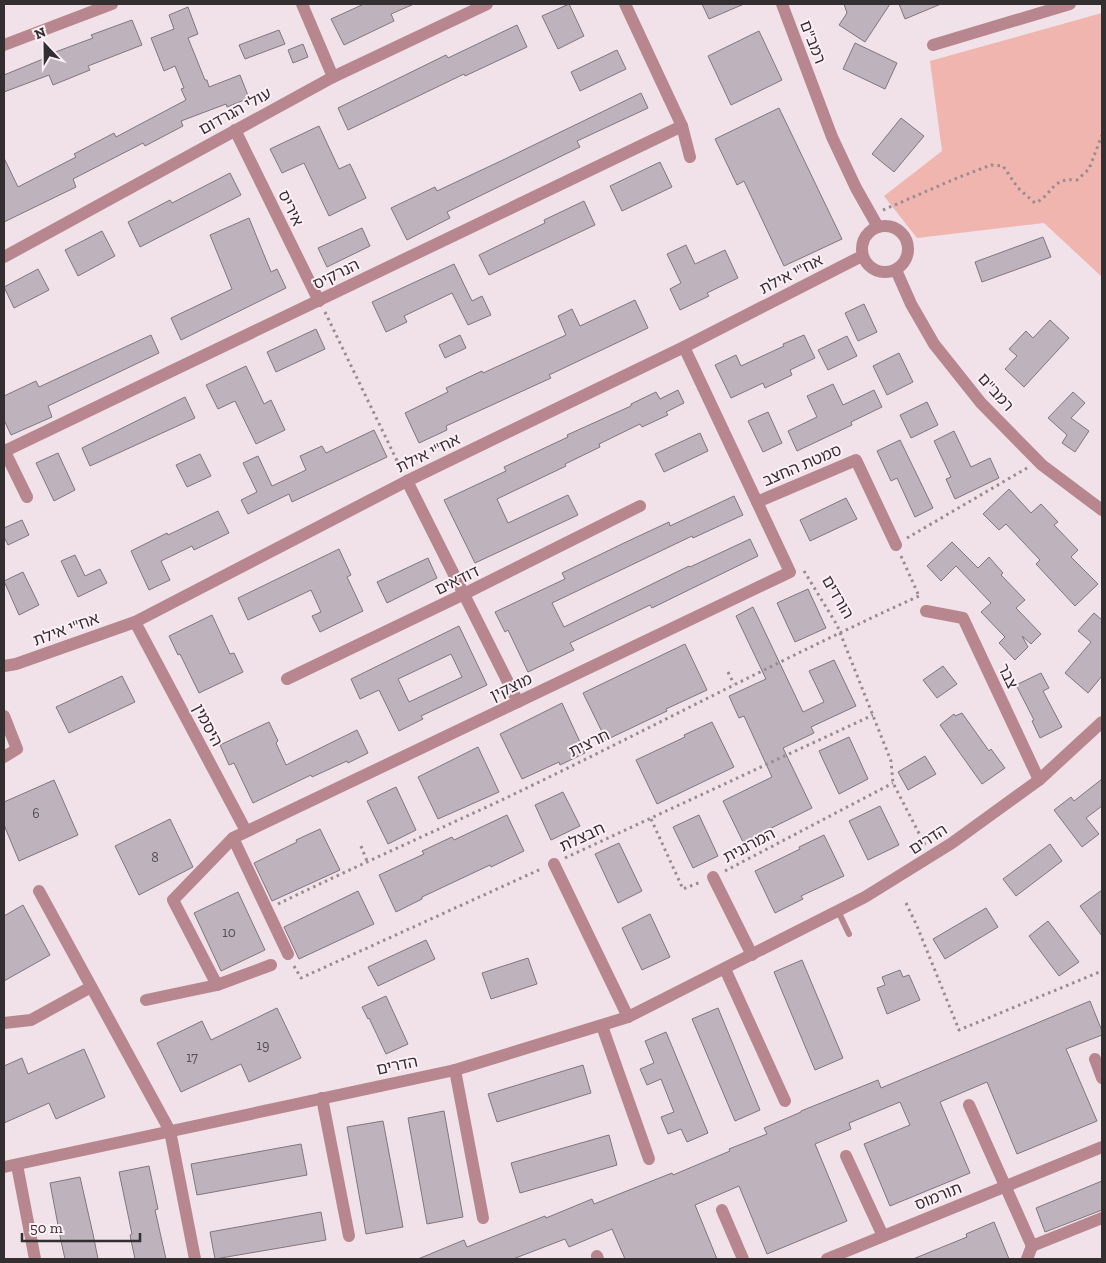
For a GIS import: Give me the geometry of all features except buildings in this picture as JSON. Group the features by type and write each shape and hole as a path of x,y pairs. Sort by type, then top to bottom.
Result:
{"street":[{"path":"4,45 112,4"},
{"path":"302,4 333,77"},
{"name":"עולי הגרדום","path":"4,257 333,77 487,4"},
{"path":"625,4 682,126 690,157"},
{"name":"רמב\"ם","path":"782,4 832,137 856,188 875,221"},
{"path":"933,45 1070,4"},
{"name":"הנרקיס","path":"4,451 682,126"},
{"name":"איריס","path":"235,130 319,300"},
{"path":"875,221 897,228 907,241 909,250 907,258 896,270 880,272 872,269 862,256 862,244 875,221"},
{"name":"אח\"י אילת","path":"4,666 16,664 135,622 407,481 684,347 862,256"},
{"name":"רמב\"ם","path":"896,270 911,304 934,344 982,403 1038,461 1102,510"},
{"path":"684,347 790,572"},
{"path":"4,451 28,497"},
{"name":"סמטת החצב","path":"757,502 856,460 896,544"},
{"path":"407,481 518,702"},
{"name":"דודאים","path":"287,679 464,594 640,506"},
{"name":"מוצקין","path":"246,831 790,572"},
{"name":"צבר","path":"926,611 963,618 1039,780"},
{"name":"היסמין","path":"135,622 246,831"},
{"path":"4,716 17,749 4,757"},
{"name":"הדרים","path":"4,1168 455,1070 628,1017 866,897 952,843 1039,780 1102,722"},
{"path":"217,985 173,900 233,838 246,831"},
{"path":"233,838 288,954"},
{"path":"554,864 628,1017"},
{"path":"713,877 752,955"},
{"path":"39,891 170,1131 195,1259"},
{"path":"146,1000 217,985 271,966"},
{"path":"725,969 784,1102"},
{"path":"4,1023 31,1020 91,987"},
{"path":"602,1026 649,1159"},
{"path":"1094,1059 1102,1078"},
{"path":"455,1070 483,1218"},
{"path":"322,1098 349,1236"},
{"path":"969,1105 1032,1246 1027,1259"},
{"name":"תורמוס","path":"827,1259 1102,1147"},
{"path":"846,1156 883,1236"},
{"path":"17,1164 35,1259"},
{"path":"722,1210 743,1259"},
{"path":"1032,1246 1102,1218"}],"lane":[{"path":"838,911 849,934"}],"path":[{"path":"875,221 957,178 991,165 1003,166 1018,188 1035,202 1041,200 1053,186 1067,179 1077,180 1089,169 1102,135"},
{"path":"319,300 407,481"},
{"path":"926,611 896,544 1038,461"},
{"name":"הורדים","path":"790,572 802,569 837,625 891,761 892,783 931,856"},
{"name":"חרצית","path":"267,910 367,861 507,797 839,632 919,596"},
{"path":"728,672 734,684"},
{"name":"חבצלת","path":"301,978 554,864 873,716"},
{"name":"המרגנית","path":"651,819 684,889 713,877 892,783"},
{"path":"360,846 367,861"},
{"path":"906,903 959,1030 1102,971"}],"shaded area":[{"path":"1102,13 1102,277 1044,223 917,238 884,196 942,151 930,61"}]}
